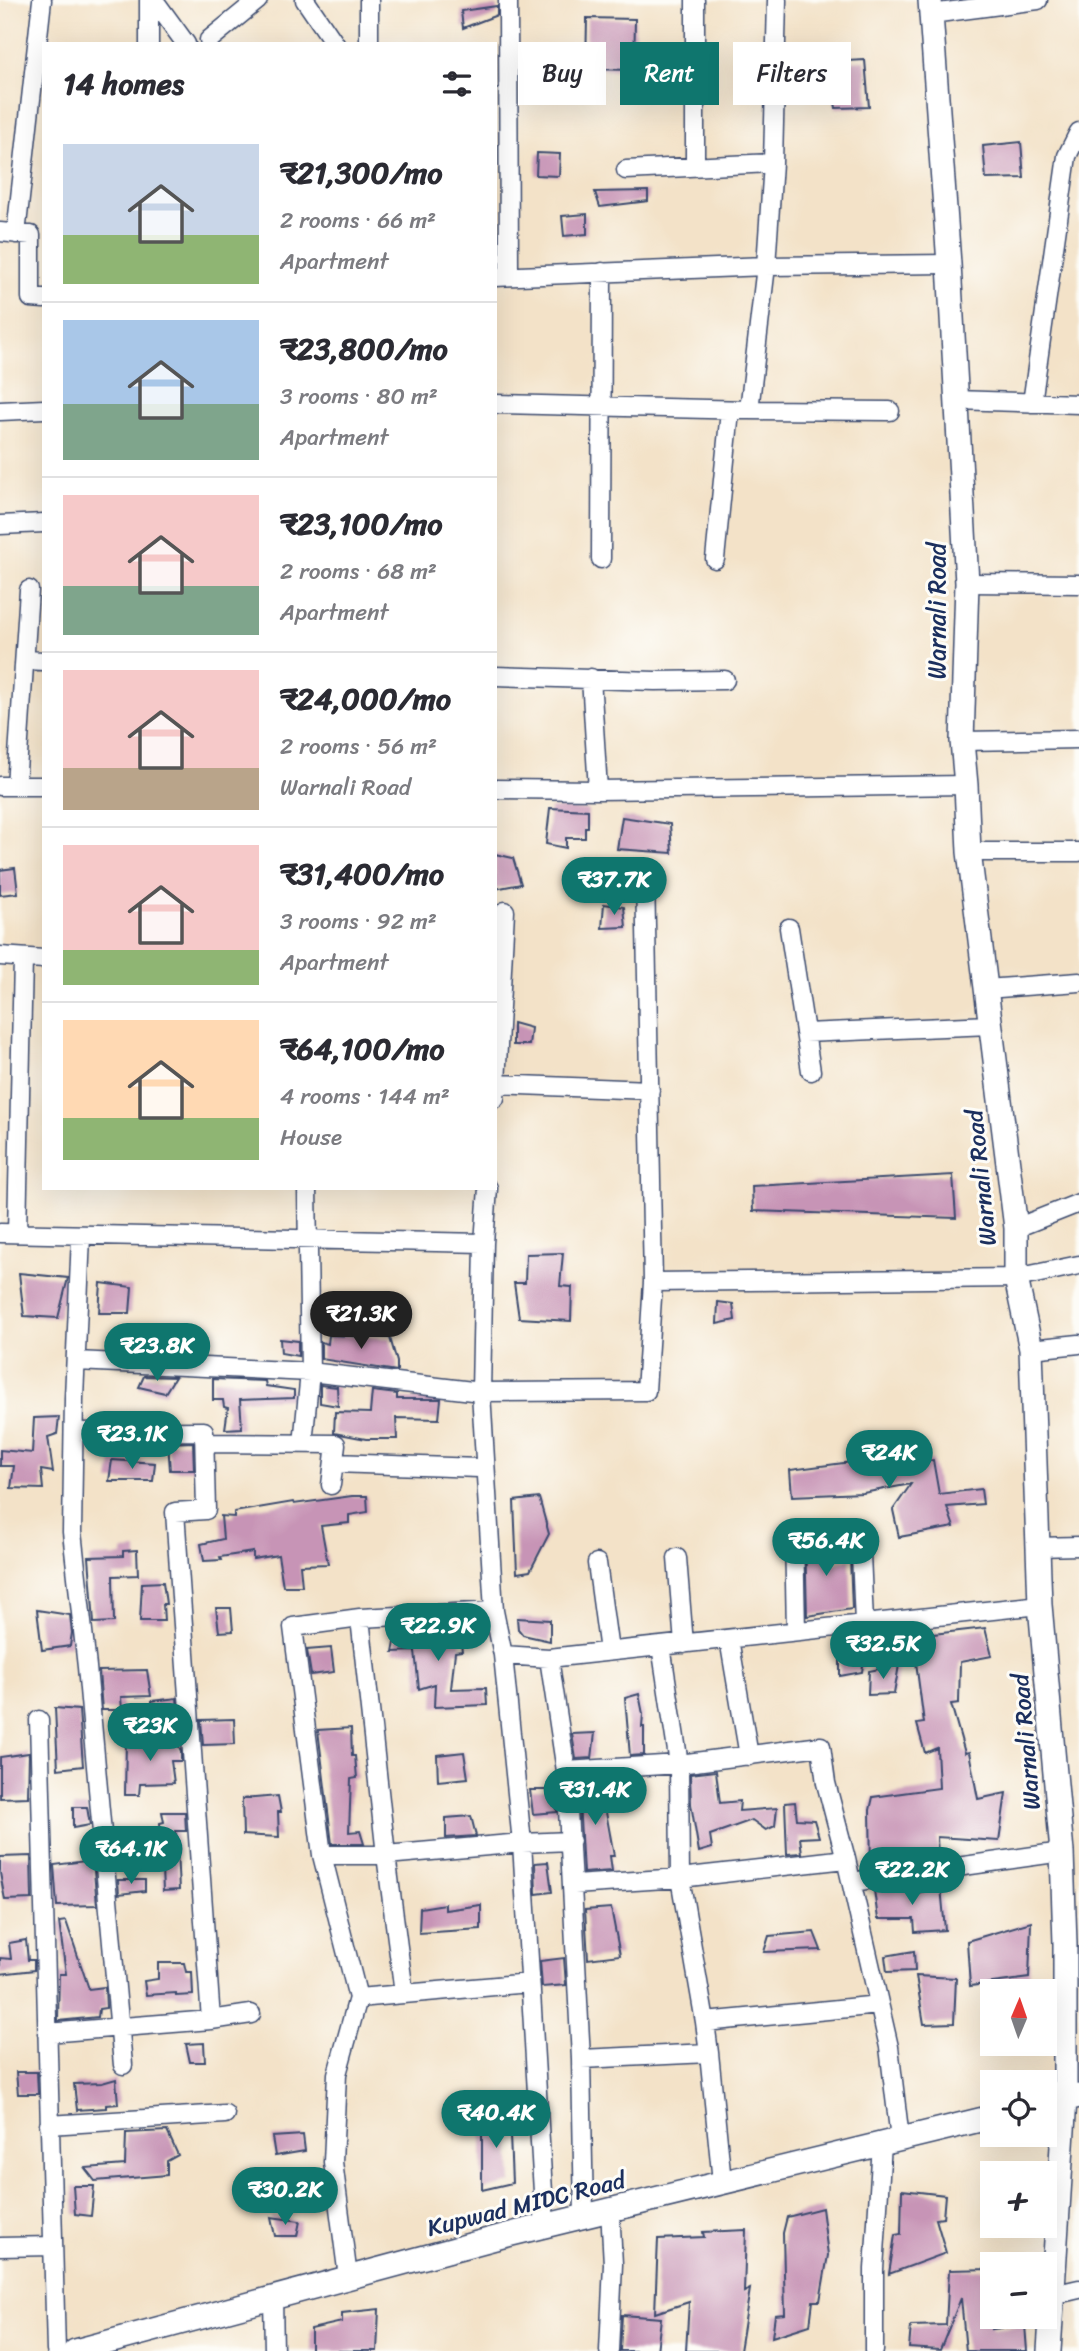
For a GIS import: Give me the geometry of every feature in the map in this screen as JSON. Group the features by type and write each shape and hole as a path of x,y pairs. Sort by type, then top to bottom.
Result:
{"main road":[{"name":"Warnali Road","path":"930,7 949,264 967,583 962,741 969,852 1016,1228 1016,1278 1031,1349 1040,1605 1072,1942 1055,2252"},
{"name":"Kupwad MIDC Road","path":"75,2351 101,2348 348,2277 545,2225 980,2120"},
{"name":"Warnali Road","path":"1049,2351 1051,2329"}],"street":[{"path":"42,0 23,234 32,298 42,299"},
{"path":"149,42 151,0"},
{"path":"151,0 184,42"},
{"path":"209,40 258,0"},
{"path":"305,0 334,42"},
{"path":"369,0 369,42"},
{"path":"508,0 502,277 766,266 949,264"},
{"path":"695,0 695,167"},
{"path":"749,410 766,266 773,163 778,0"},
{"path":"930,7 1038,0"},
{"path":"1032,403 1067,156 1079,132"},
{"path":"626,170 773,163"},
{"path":"601,559 602,272"},
{"path":"955,400 1079,404"},
{"path":"497,404 730,411 890,411"},
{"path":"0,411 42,409"},
{"path":"715,559 730,411"},
{"path":"0,525 42,523"},
{"path":"967,583 1079,584"},
{"path":"29,590 25,660 8,786 42,786"},
{"path":"25,660 42,660"},
{"path":"497,676 655,681 725,680"},
{"path":"590,678 598,790"},
{"path":"962,741 1079,738"},
{"path":"497,789 966,785"},
{"path":"969,852 1079,852"},
{"path":"76,1361 310,1372 481,1392 646,1391 653,1282 645,875"},
{"path":"497,1071 505,912"},
{"path":"789,928 811,1071"},
{"path":"0,956 42,959"},
{"path":"23,958 8,1233 484,1243"},
{"path":"986,989 1079,982"},
{"path":"805,1033 990,1025"},
{"path":"497,1091 650,1090"},
{"path":"303,1444 310,1372 307,1190"},
{"path":"488,1190 481,1392 494,1611 503,1655 522,1843 545,2225"},
{"path":"1016,1228 1079,1203"},
{"path":"81,1236 72,1532 88,1667 123,2065"},
{"path":"653,1282 1016,1278 1079,1265"},
{"path":"1031,1349 1079,1344"},
{"path":"74,1432 204,1431 206,1510 175,1512 211,2020"},
{"path":"205,1443 336,1444 331,1485"},
{"path":"334,1463 479,1468"},
{"path":"860,1531 863,1623"},
{"path":"794,1533 796,1631"},
{"path":"1037,1547 1079,1546"},
{"path":"677,1558 684,1644"},
{"path":"597,1563 609,1651"},
{"path":"503,1655 549,1658 1040,1605"},
{"path":"348,2277 333,2162 337,2074 358,1998 322,1855 293,1626 360,1618 494,1611"},
{"path":"360,1618 404,1993"},
{"path":"729,1639 749,1756"},
{"path":"661,1646 679,1764 680,1878 705,2022 722,2182"},
{"path":"549,1658 566,1770 574,1885 584,2216"},
{"path":"38,1720 56,2351"},
{"path":"566,1770 679,1764 821,1746 826,1783 852,1882 889,2047 891,2142 874,2269 874,2351"},
{"path":"322,1855 386,1855 571,1841"},
{"path":"852,1882 1062,1852"},
{"path":"574,1885 680,1878 846,1858"},
{"path":"358,1998 529,1983"},
{"path":"705,2022 879,2005"},
{"path":"47,2033 211,2020 251,2014"},
{"path":"581,2059 709,2053"},
{"path":"49,2125 225,2114"},
{"path":"609,2351 613,2264 610,2209"},
{"path":"0,2247 53,2246"},
{"path":"1057,2294 1079,2289"},
{"path":"273,2298 274,2351"}],"building":[{"path":"497,6 497,15 463,28 461,11"},
{"path":"587,18 635,19 635,42 620,42 620,70 606,69 606,42 587,42"},
{"path":"865,60 869,107 836,108 835,105 851,105 851,61"},
{"path":"1021,142 1024,178 986,179 983,146"},
{"path":"537,153 560,154 559,176 536,175"},
{"path":"648,191 648,201 600,207 595,192"},
{"path":"587,214 587,234 564,236 562,216"},
{"path":"550,808 588,810 585,838 566,838 566,848 546,844"},
{"path":"622,817 670,824 672,853 617,849"},
{"path":"497,854 513,858 521,884 497,889"},
{"path":"15,868 18,893 0,895 0,870"},
{"path":"604,904 624,907 626,927 602,928"},
{"path":"513,1023 531,1028 529,1045 513,1045"},
{"path":"953,1175 956,1218 753,1211 752,1186"},
{"path":"563,1253 560,1286 572,1287 571,1321 519,1318 514,1283 525,1283 526,1254"},
{"path":"19,1273 68,1278 58,1318 24,1316"},
{"path":"101,1283 132,1287 130,1313 99,1313"},
{"path":"718,1302 733,1304 735,1320 717,1324"},
{"path":"152,1329 169,1333 172,1354 152,1353"},
{"path":"329,1335 390,1338 397,1371 321,1359 321,1342 328,1344"},
{"path":"280,1339 298,1341 298,1356 281,1353"},
{"path":"144,1376 175,1377 165,1393 139,1387"},
{"path":"213,1379 265,1381 266,1386 294,1390 294,1398 240,1400 242,1428 225,1429 228,1408 224,1407 223,1400 213,1400"},
{"path":"320,1385 337,1387 338,1406 320,1403"},
{"path":"372,1391 397,1394 397,1399 441,1399 439,1419 396,1418 397,1439 366,1439 334,1433 335,1412 370,1413"},
{"path":"59,1417 57,1434 48,1437 53,1472 41,1470 43,1489 11,1488 14,1466 0,1466 0,1450 32,1453 34,1418"},
{"path":"193,1442 194,1470 170,1470 168,1443"},
{"path":"891,1453 893,1465 933,1460 939,1494 981,1489 983,1504 947,1507 954,1527 899,1537 893,1510 911,1484 863,1493 792,1496 790,1470 866,1460"},
{"path":"112,1460 155,1463 153,1481 109,1481"},
{"path":"367,1496 368,1512 349,1515 349,1523 321,1526 328,1564 300,1565 302,1586 283,1586 278,1555 253,1559 253,1552 204,1561 201,1544 223,1539 221,1516 234,1517 234,1512 293,1502"},
{"path":"539,1498 549,1534 530,1571 517,1573 514,1501"},
{"path":"830,1533 829,1566 850,1558 852,1609 807,1616 805,1535"},
{"path":"137,1550 138,1575 113,1576 114,1622 94,1623 89,1557 123,1556 123,1551"},
{"path":"163,1582 166,1604 163,1604 164,1621 140,1621 142,1583"},
{"path":"216,1608 231,1608 233,1631 219,1632"},
{"path":"37,1610 70,1615 70,1646 42,1650"},
{"path":"517,1618 550,1620 550,1641 523,1635 518,1629"},
{"path":"458,1624 462,1651 455,1652 451,1689 486,1688 487,1705 434,1707 435,1684 419,1689 415,1651 393,1652 398,1627"},
{"path":"985,1628 992,1656 960,1662 959,1703 951,1704 965,1753 969,1752 978,1799 1006,1793 999,1841 937,1837 938,1858 871,1868 870,1810 873,1797 939,1788 937,1748 925,1753 917,1724 924,1723 916,1662 919,1662 916,1636"},
{"path":"866,1646 862,1672 840,1676 840,1652"},
{"path":"331,1648 334,1672 311,1675 307,1650"},
{"path":"899,1665 894,1694 868,1695 869,1671"},
{"path":"147,1670 151,1696 121,1697 122,1710 102,1710 99,1671"},
{"path":"639,1694 643,1714 644,1755 630,1756 625,1698"},
{"path":"177,1698 178,1709 152,1716 152,1701"},
{"path":"55,1708 79,1710 83,1766 58,1769"},
{"path":"234,1719 235,1744 203,1745 201,1720"},
{"path":"351,1728 352,1756 355,1756 357,1778 351,1779 349,1832 360,1831 364,1844 332,1844 318,1730"},
{"path":"595,1733 592,1758 576,1759 572,1734"},
{"path":"175,1738 181,1751 181,1761 171,1761 174,1783 140,1784 139,1795 125,1795 126,1740"},
{"path":"464,1752 468,1778 438,1781 437,1755"},
{"path":"29,1753 28,1797 0,1798 0,1757"},
{"path":"716,1771 720,1803 740,1801 739,1811 777,1808 775,1826 766,1830 752,1820 710,1835 712,1848 699,1852 691,1804 690,1774"},
{"path":"609,1780 612,1796 603,1796 614,1856 610,1856 612,1871 583,1873 578,1782"},
{"path":"530,1790 556,1790 557,1812 533,1814"},
{"path":"278,1796 281,1812 278,1812 279,1837 243,1835 242,1799"},
{"path":"795,1802 797,1819 814,1820 819,1837 800,1838 802,1853 787,1854 785,1803"},
{"path":"73,1807 87,1807 90,1825 73,1828"},
{"path":"162,1812 185,1812 186,1831 176,1831 179,1890 163,1891 160,1823 164,1822"},
{"path":"471,1816 476,1836 446,1838 446,1818"},
{"path":"31,1856 32,1899 5,1900 0,1857"},
{"path":"93,1860 97,1905 57,1906 54,1865"},
{"path":"548,1862 552,1892 536,1894 535,1863"},
{"path":"118,1880 145,1880 145,1891 119,1894"},
{"path":"907,1886 909,1895 941,1887 945,1930 915,1932 914,1919 878,1919 874,1890"},
{"path":"445,1904 445,1910 481,1905 481,1929 419,1933 420,1908"},
{"path":"611,1908 620,1955 588,1959 585,1910"},
{"path":"66,1921 89,1989 105,1987 106,2008 99,2009 98,2017 58,2021 59,1974 66,1974 59,1922"},
{"path":"1031,1922 1029,1978 980,1979 980,1985 970,1986 967,1941"},
{"path":"814,1932 821,1950 764,1952 769,1936"},
{"path":"26,1940 28,1960 34,1960 34,1970 0,1974 0,1958 11,1959 9,1943"},
{"path":"914,1951 915,1971 887,1972 885,1956"},
{"path":"564,1958 566,1985 542,1987 540,1961"},
{"path":"158,1963 184,1963 186,1972 192,1972 193,1995 146,1995 144,1981 158,1979"},
{"path":"916,1976 956,1978 954,2023 924,2024"},
{"path":"204,2043 205,2062 190,2062 186,2044"},
{"path":"16,2072 37,2072 38,2094 18,2094"},
{"path":"116,2079 118,2104 106,2105 106,2108 77,2110 74,2084 102,2083"},
{"path":"509,2111 512,2183 482,2190 482,2114"},
{"path":"167,2131 178,2155 167,2161 167,2175 95,2181 85,2168 125,2165 126,2133"},
{"path":"303,2135 305,2151 275,2156 272,2137"},
{"path":"73,2186 94,2186 91,2216 75,2214"},
{"path":"902,2190 945,2195 943,2218 936,2219 946,2253 889,2274 895,2235 901,2234"},
{"path":"822,2208 828,2255 820,2301 813,2301 810,2325 772,2337 775,2315 785,2314 783,2233 787,2217"},
{"path":"271,2217 300,2221 297,2236 275,2236"},
{"path":"746,2230 744,2292 750,2289 740,2351 686,2351 689,2302 655,2313 658,2239 704,2237 703,2232"},
{"path":"980,2269 980,2329 1025,2329 1027,2351 966,2351 961,2298 940,2350 909,2348 911,2326 946,2325 949,2270"},
{"path":"379,2309 377,2351 311,2351 311,2329 342,2322 342,2313"},
{"path":"622,2315 661,2318 657,2351 620,2351"}]}
